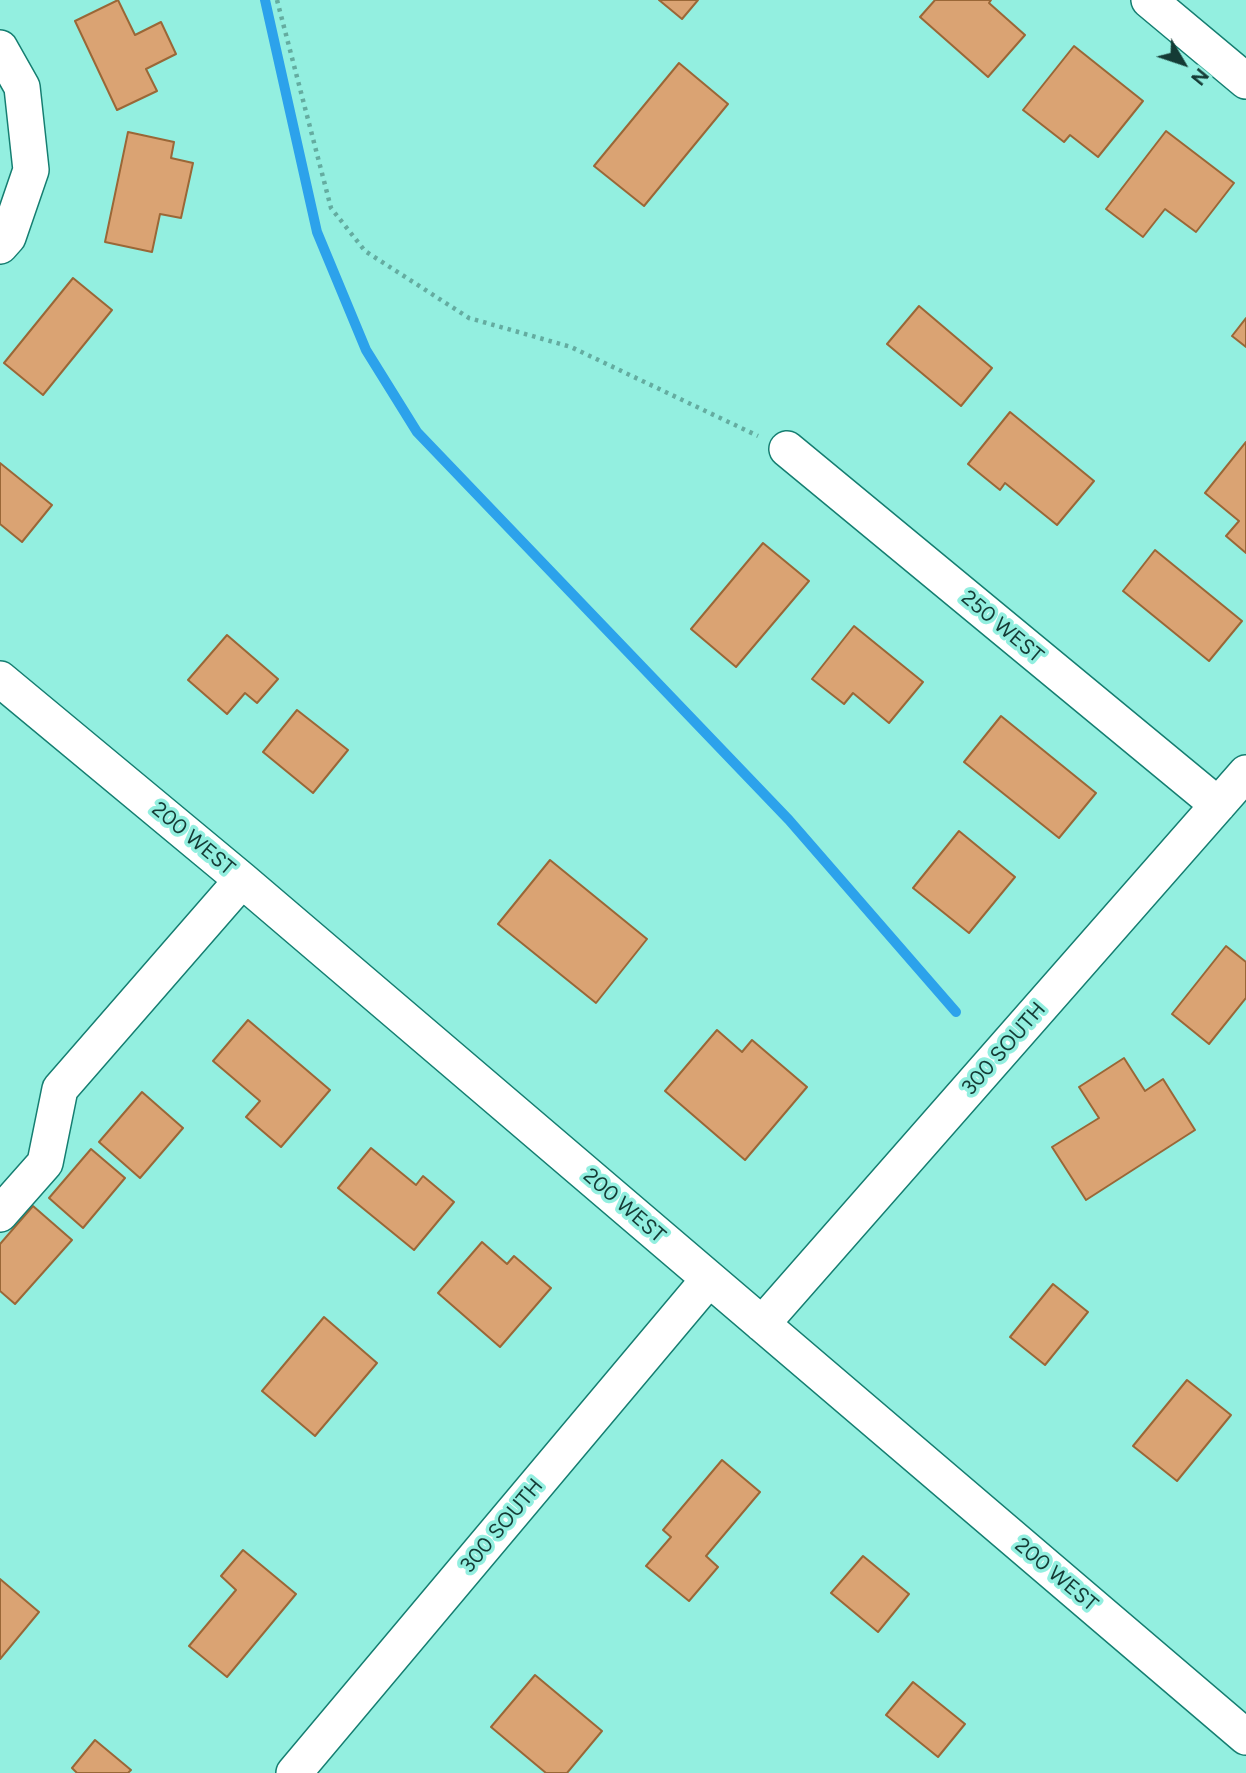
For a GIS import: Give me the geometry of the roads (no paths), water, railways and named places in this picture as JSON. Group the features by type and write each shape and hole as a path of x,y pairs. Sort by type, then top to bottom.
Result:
{"street":[{"path":"1149,0 1246,81"},
{"path":"0,48 22,87 32,170 8,237 0,246"},
{"name":"250 WEST","path":"787,449 1218,804"},
{"name":"200 WEST","path":"0,679 242,880 1246,1737"},
{"name":"300 SOUTH","path":"762,1324 1246,773"},
{"path":"0,1214 45,1163 60,1089 242,880"},
{"name":"300 SOUTH","path":"295,1773 709,1279"}],"waterway":[{"path":"265,0 317,232 366,350 417,432 789,820 956,1012"}]}
